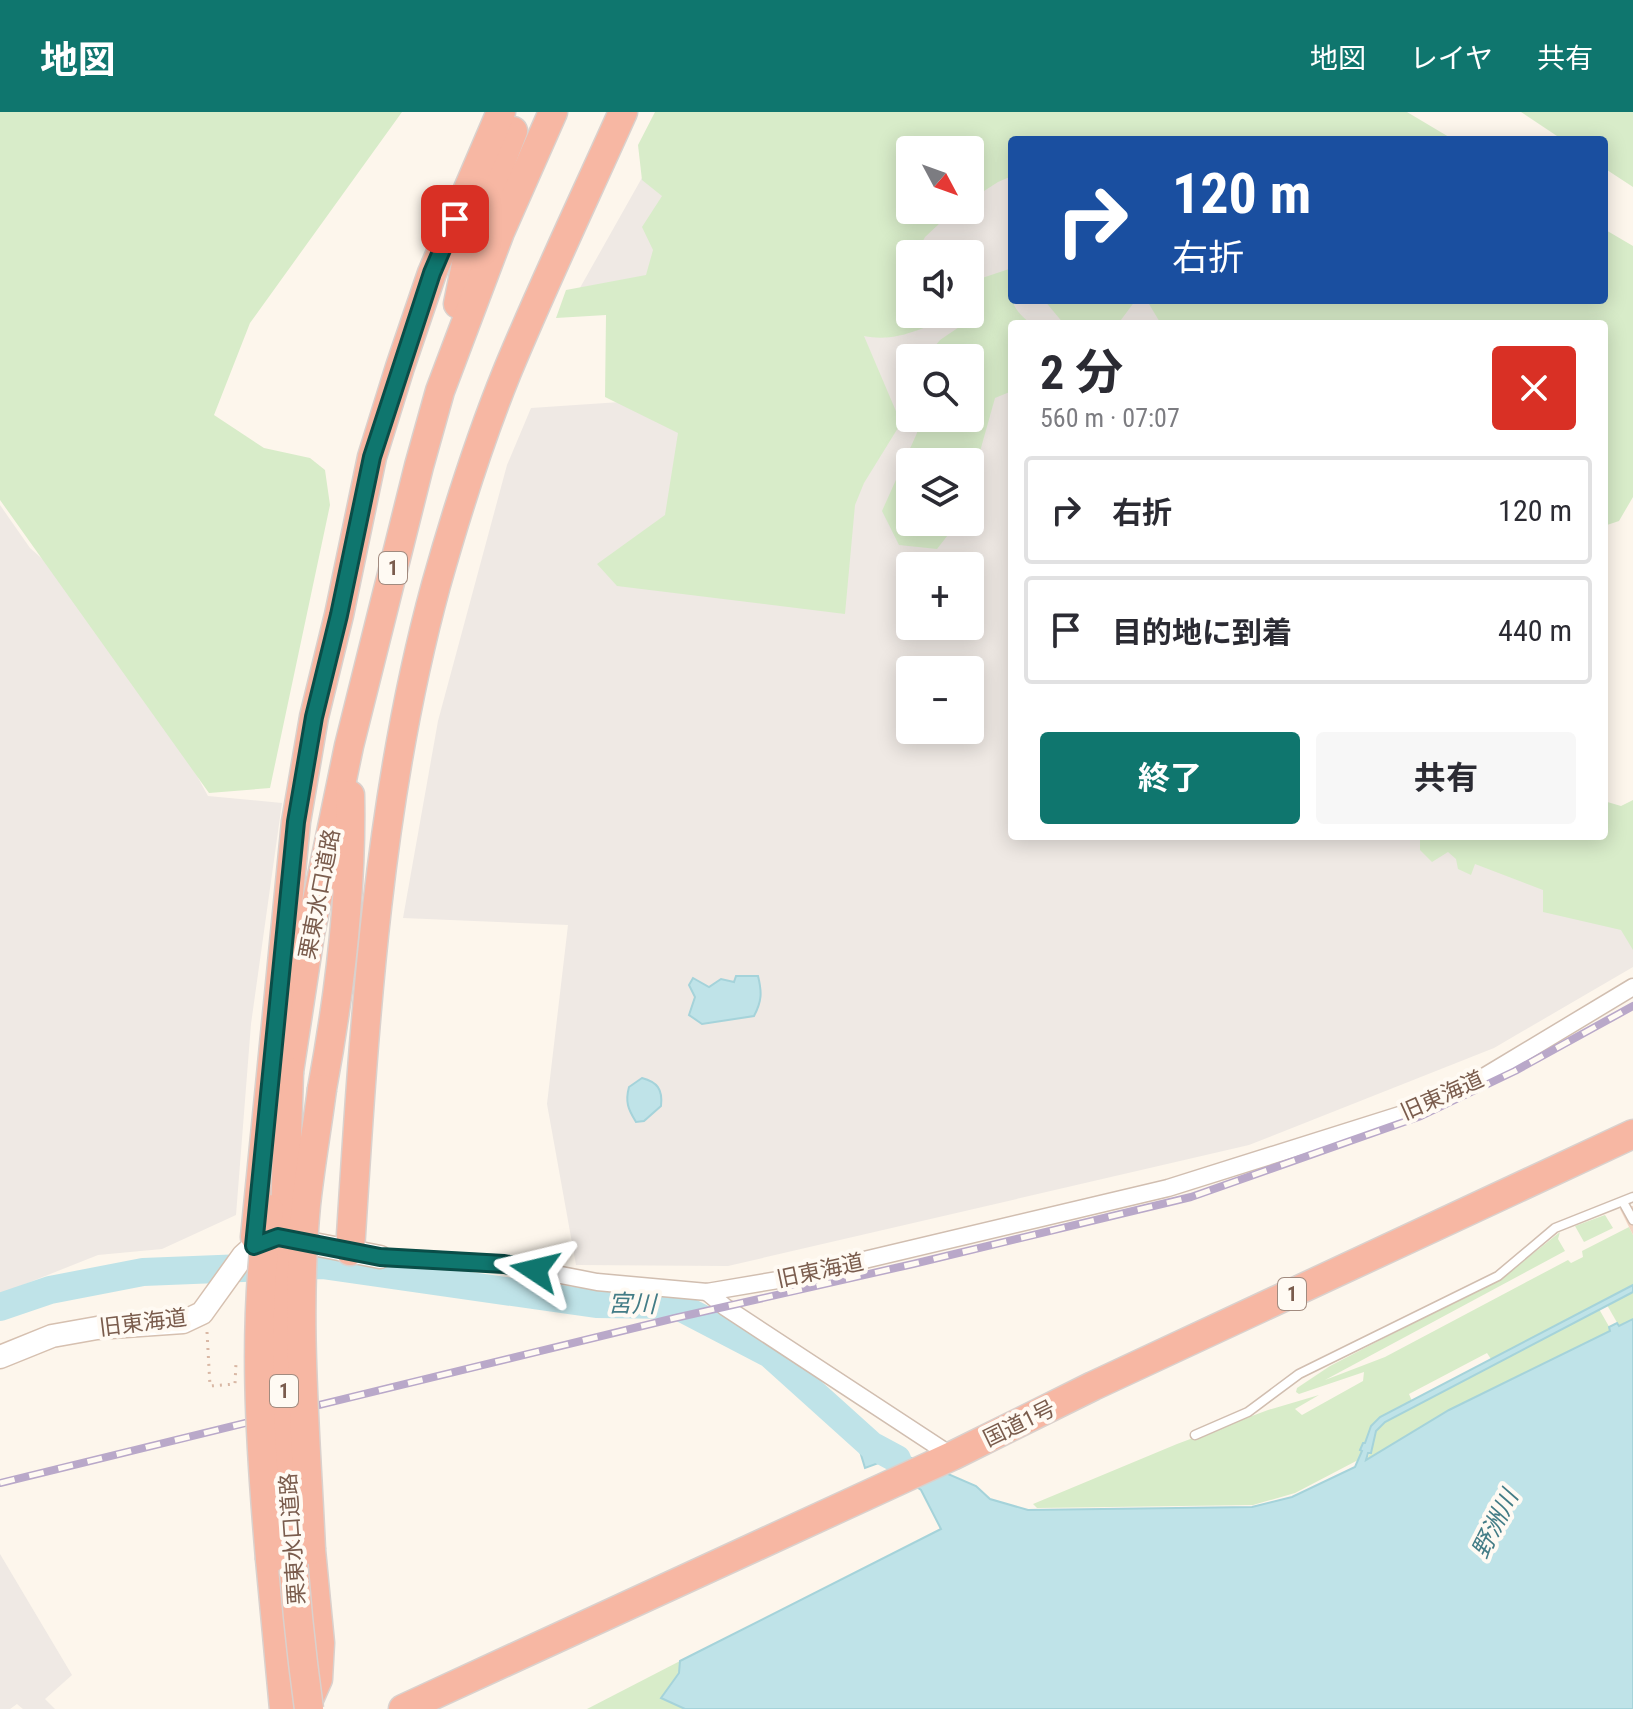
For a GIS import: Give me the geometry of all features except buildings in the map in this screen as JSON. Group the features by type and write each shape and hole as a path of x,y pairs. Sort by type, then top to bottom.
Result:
{"highway":[{"path":"247,1252 296,822 314,717 372,457 432,273 501,112"},
{"path":"440,391 471,239 521,112"},
{"name":"栗東水口道路","path":"307,1709 285,1448 283,1248 289,1072 310,934 349,746 440,391 500,232 553,112"},
{"path":"440,391 546,163 574,112"},
{"path":"350,1251 366,1002 396,773 416,666 436,585 506,374 623,112"},
{"name":"1","path":"307,1709 318,1679 320,1643 311,1550 302,1296 306,1207 338,1000 351,853 349,746"},
{"name":"1","path":"284,1709 263,1470 260,1293 263,1249 289,1072"},
{"name":"国道1号","path":"403,1709 945,1459 1093,1386 1633,1134"}],"street":[{"name":"旧東海道","path":"0,1357 52,1336 97,1328 183,1322 202,1313 247,1252 278,1237 380,1257 504,1264 597,1282 707,1292 856,1263 1168,1188 1403,1114 1494,1071 1633,987"},
{"path":"707,1292 945,1459"}],"lane":[{"path":"1195,1435 1248,1412 1299,1374 1498,1276 1555,1228 1633,1197"},
{"path":"1623,1202 1633,1220"}],"path":[{"path":"207,1320 210,1386 235,1384 236,1356"}],"shaded area":[{"path":"721,112 1264,112 1048,136 1008,136 1008,304 1288,304 1290,320 1008,320 1008,840 1548,840 1633,892 1633,967 1494,1048 1249,1145 728,1266 576,1265 547,1104 568,925 403,918 438,721 507,465 531,408 650,400 635,305 572,302 670,128"},
{"path":"0,505 30,548 112,621 208,796 282,803 251,1024 236,1215 162,1249 98,1255 0,1294"},
{"path":"0,1554 72,1675 45,1699 55,1709 23,1709 17,1704 10,1709 0,1709"}],"green space":[{"path":"0,112 402,112 250,323 214,415 264,448 310,458 325,470 330,505 270,788 209,793 0,500"},
{"path":"655,112 1407,112 1447,136 1008,136 1008,178 984,191 984,136 896,136 896,224 939,224 923,240 896,240 896,328 924,328 899,336 864,336 896,411 896,431 864,483 855,505 845,614 617,586 597,564 665,515 678,433 605,397 606,315 556,318 566,290 646,275 653,250 642,227 662,196 642,180 638,145"},
{"path":"1521,112 1633,112 1633,187 1608,171 1608,136 1557,136"},
{"path":"1608,231 1633,246 1633,497 1619,521 1608,525 1608,320 1159,320 1149,304 1608,304"},
{"path":"1008,269 1008,304 1014,304 1027,320 1008,320 1008,393 995,398 981,448 910,448 917,432 984,432 984,344 937,344 958,328 984,328 984,277"},
{"path":"1047,304 1133,304 1121,320 1061,320"},
{"path":"896,480 896,536 947,536 937,549 899,545 882,511"},
{"path":"1633,800 1633,950 1621,930 1543,912 1543,890 1475,864 1471,875 1458,869 1456,859 1448,852 1432,862 1420,850 1420,840 1608,840 1608,802 1621,806"},
{"path":"1605,1215 1613,1228 1584,1242 1575,1226"},
{"path":"1629,1227 1633,1235 1633,1285 1491,1359 1487,1353 1409,1394 1412,1401 1383,1417 1372,1428 1360,1459 1295,1493 1253,1505 1037,1508 1033,1504 1177,1444 1268,1410 1319,1395 1295,1409 1302,1415 1363,1381 1364,1372 1299,1394 1297,1388 1330,1366 1506,1275 1560,1232 1558,1239 1565,1251 1325,1380 1385,1357 1568,1260 1571,1263 1583,1257 1582,1251"},
{"path":"1633,1292 1633,1319 1619,1326 1607,1305"},
{"path":"1599,1309 1611,1330 1449,1410 1366,1461 1376,1431 1385,1422"},
{"path":"680,1661 679,1673 661,1698 685,1709 587,1709"}],"water":[{"path":"736,976 758,976 759,1006 754,1016 702,1024 689,1015 695,997 689,985 693,978 709,987 721,979 734,982"},
{"path":"642,1078 658,1087 661,1106 644,1121 636,1122 627,1097 629,1087"},
{"name":"野洲川","path":"1633,1285 1633,1292 1385,1422 1376,1431 1371,1453 1368,1453 1366,1460 1449,1410 1610,1331 1609,1327 1617,1323 1619,1326 1633,1319 1633,1709 685,1709 661,1698 679,1673 680,1661 941,1529 921,1490 881,1462 865,1468 859,1448 870,1436 911,1458 976,1486 990,1499 1028,1510 1252,1507 1292,1497 1355,1467 1371,1426 1380,1417"}],"waterway":[{"name":"宮川","path":"0,1307 50,1290 143,1272 322,1265 596,1304 676,1305 770,1354 871,1445 897,1459"}],"railway":[{"path":"0,1483 675,1318 1191,1197 1421,1116 1515,1071 1633,1006"}],"route":[{"path":"455,219 432,273 372,457 314,717 296,822 278,979 254,1246 278,1237 380,1257 504,1264 535,1270"}]}
